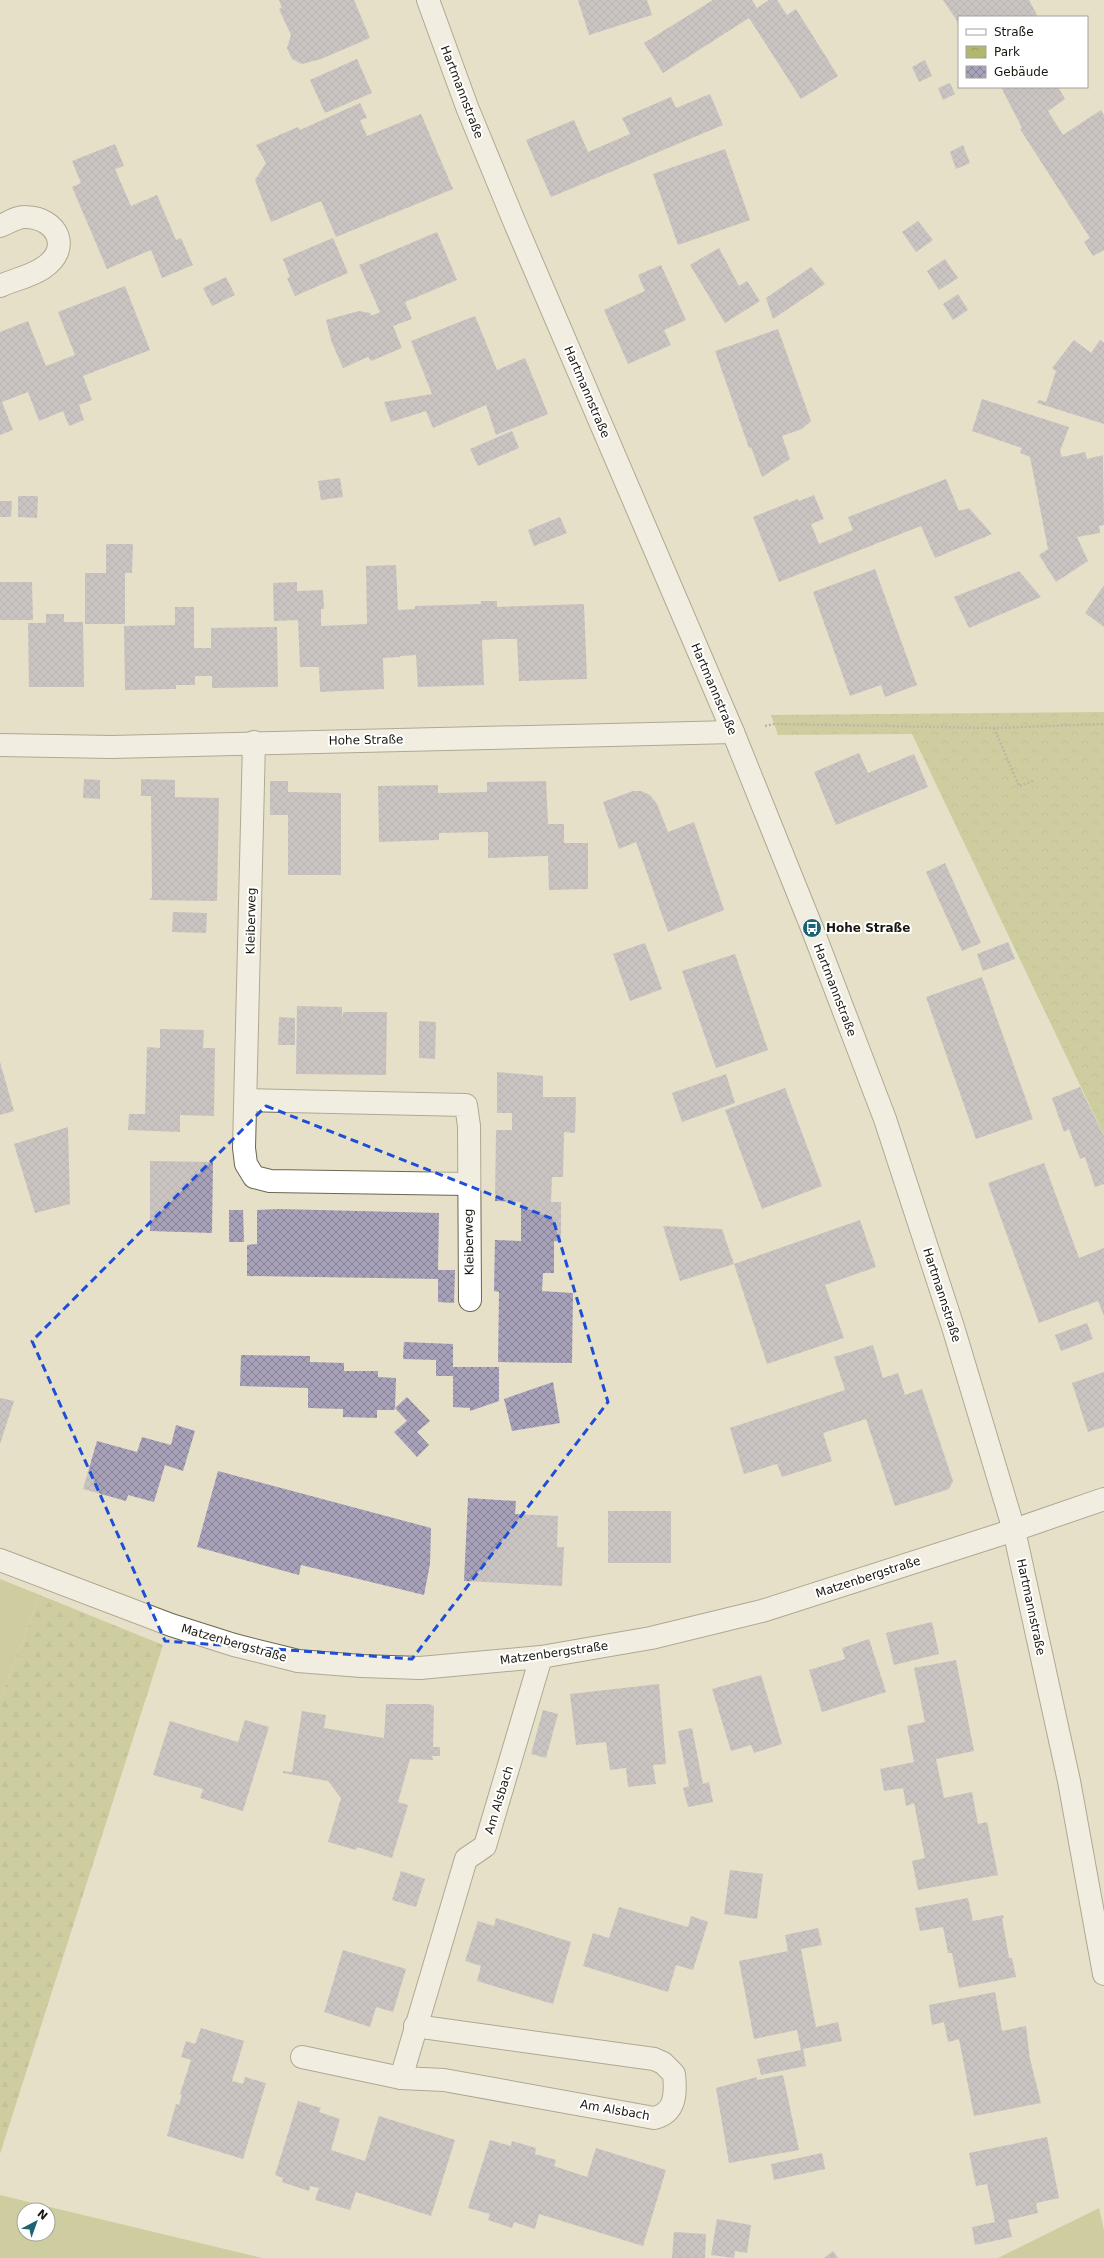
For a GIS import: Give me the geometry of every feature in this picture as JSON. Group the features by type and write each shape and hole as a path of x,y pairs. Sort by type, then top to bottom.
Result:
{"street":[{"name":"Hartmannstraße","path":"428,0 467,107 511,214 733,732 812,928 885,1119 953,1327 1014,1530 1069,1781 1104,1974"},
{"path":"0,226 25,216 41,219 54,228 60,240 56,255 43,268 0,286"},
{"name":"Hohe Straße","path":"0,745 111,747 254,742 733,732"},
{"name":"Kleiberweg","path":"254,742 247,1100 244,1148 246,1164 254,1177 270,1181 467,1184"},
{"name":"Kleiberweg","path":"247,1100 466,1105 468,1126 467,1184 470,1300"},
{"name":"Matzenbergstraße","path":"0,1560 171,1625 234,1645 298,1661 362,1666 420,1668 541,1658 652,1638 762,1611 1014,1530 1104,1499"},
{"name":"Am Alsbach","path":"401,2078 415,2026 466,1859 485,1846 541,1658"},
{"name":"Am Alsbach","path":"302,2057 401,2078 444,2080 654,2118 667,2112 674,2100 674,2074 670,2069 654,2059 415,2026"}],"path":[{"path":"733,732 774,724 994,728 1104,724"},
{"path":"994,728 1019,786 1033,781"}],"highlighted area":[{"path":"266,1106 553,1219 608,1402 412,1659 165,1641 32,1341"}],"green space":[{"path":"1104,712 1104,1135 912,734 778,735 771,715"},
{"path":"0,1579 40,1595 0,1700"},
{"path":"40,1595 163,1645 0,2154 0,1700"},
{"path":"0,2195 29,2202 16,2202 16,2242 56,2242 56,2208 262,2258 0,2258"},
{"path":"1099,2208 1104,2230 1104,2258 998,2258"}],"building":[{"path":"279,0 354,0 370,38 321,59 302,64 292,59 287,48 291,35 279,9 282,8"},
{"path":"578,0 647,0 652,15 589,35"},
{"path":"713,0 752,0 757,8 769,0 777,0 787,15 796,9 838,76 801,99 749,18 663,73 644,43"},
{"path":"943,0 1029,0 1037,16 958,16 958,22"},
{"path":"357,59 372,93 325,113 310,80"},
{"path":"925,60 932,76 919,82 912,67"},
{"path":"950,83 955,94 943,100 938,88"},
{"path":"1002,88 1059,88 1065,99 1048,111 1063,135 1101,110 1104,115 1104,250 1093,256 1084,242 1090,238 1020,129 1022,128"},
{"path":"710,94 723,125 551,197 526,140 574,120 588,152 630,134 622,118 671,97 676,108"},
{"path":"360,103 367,118 360,120 367,136 421,114 453,189 336,237 321,201 271,222 255,180 266,163 256,145 298,127 300,130"},
{"path":"115,144 124,166 115,169 131,206 157,195 176,240 181,238 193,265 162,278 151,250 107,269 72,187 81,183 72,161"},
{"path":"963,145 970,163 956,169 950,152"},
{"path":"725,149 750,220 678,245 653,174"},
{"path":"918,221 933,240 916,252 902,232"},
{"path":"437,232 457,280 405,302 412,319 393,326 402,348 371,361 368,357 343,368 332,343 326,320 359,311 370,313 371,316 380,312 359,265"},
{"path":"333,238 348,273 295,296 287,278 290,277 283,259"},
{"path":"719,248 739,286 747,281 760,301 725,323 690,265"},
{"path":"945,259 958,278 939,290 927,271"},
{"path":"661,265 686,320 664,330 671,345 628,364 604,310 645,291 638,275"},
{"path":"811,267 825,284 773,319 766,298"},
{"path":"226,277 235,295 212,306 203,288"},
{"path":"125,286 150,350 83,376 92,400 79,405 84,420 69,426 63,411 39,421 28,392 2,402 13,430 0,435 0,332 28,321 46,366 75,355 58,312"},
{"path":"958,294 968,310 953,320 943,304"},
{"path":"475,316 497,370 525,358 548,414 496,435 486,405 433,428 426,411 391,422 384,402 432,394 411,341"},
{"path":"778,329 811,421 802,429 782,436 790,459 762,477 751,447 749,448 715,351"},
{"path":"1074,340 1091,353 1100,340 1104,343 1104,424 1037,403 1039,400 1046,402 1056,371 1052,368"},
{"path":"982,399 1069,427 1060,451 1062,457 1085,452 1087,459 1103,455 1104,525 1099,526 1100,533 1077,537 1088,561 1056,582 1039,555 1048,549 1030,457 1020,453 1022,448 972,431"},
{"path":"512,431 519,448 478,466 470,449"},
{"path":"340,478 343,497 321,500 318,481"},
{"path":"946,479 959,511 969,508 992,534 935,558 921,526 779,582 753,517 798,499 799,501 814,495 824,519 811,524 819,544 853,530 848,517"},
{"path":"18,496 38,496 37,518 18,517"},
{"path":"0,501 12,501 11,517 0,517"},
{"path":"560,517 567,533 534,546 528,530"},
{"path":"106,544 133,544 132,573 125,573 125,624 85,624 85,573 106,573"},
{"path":"396,565 398,610 415,609 415,606 481,604 481,601 497,601 497,607 584,604 587,679 519,681 517,639 499,639 482,640 484,685 418,687 416,655 383,658 384,689 320,692 319,667 300,667 298,620 274,621 273,583 297,582 297,591 323,590 324,609 321,609 321,626 367,624 366,566"},
{"path":"875,569 917,685 885,697 881,685 850,696 813,592"},
{"path":"1019,571 1041,597 969,628 954,597"},
{"path":"0,582 32,582 33,620 0,620"},
{"path":"1104,585 1104,627 1085,613"},
{"path":"175,607 194,607 194,648 211,648 211,628 277,627 278,687 212,688 212,676 195,676 195,685 176,685 176,689 125,690 124,626 175,625"},
{"path":"46,614 64,614 64,622 83,622 84,687 29,687 28,623 46,623"},
{"path":"859,753 868,773 914,754 928,787 836,825 814,772"},
{"path":"84,779 100,780 100,799 83,798"},
{"path":"141,779 175,780 175,797 219,798 217,901 149,900 152,897 151,796 141,796"},
{"path":"270,781 288,781 288,792 341,793 341,875 288,875 288,815 270,815"},
{"path":"546,781 548,824 564,824 564,843 588,843 588,889 549,890 548,856 488,858 488,832 439,833 439,840 379,842 378,786 438,785 438,793 487,792 487,782"},
{"path":"633,791 641,791 650,795 657,804 668,832 694,822 724,910 668,932 636,842 619,849 603,802"},
{"path":"945,863 981,943 962,951 926,872"},
{"path":"173,912 207,913 206,933 172,932"},
{"path":"1008,942 1015,959 983,971 977,954"},
{"path":"645,943 662,989 630,1001 613,954"},
{"path":"735,954 768,1050 716,1068 682,971"},
{"path":"982,977 1033,1119 976,1139 926,997"},
{"path":"297,1006 342,1007 342,1022 343,1012 387,1012 386,1075 296,1074"},
{"path":"279,1017 295,1018 295,1045 278,1045"},
{"path":"419,1021 436,1022 435,1059 419,1058"},
{"path":"160,1029 204,1030 203,1048 215,1048 214,1116 180,1115 180,1132 128,1130 129,1114 145,1114 147,1047 160,1048"},
{"path":"0,1062 14,1111 0,1115"},
{"path":"497,1072 543,1076 543,1097 576,1097 575,1133 564,1132 563,1177 552,1177 551,1202 561,1202 561,1242 554,1241 554,1273 543,1273 542,1291 573,1293 572,1363 498,1362 499,1292 494,1291 495,1240 521,1241 521,1202 495,1201 496,1130 512,1130 512,1113 497,1113"},
{"path":"726,1074 735,1103 682,1122 672,1093"},
{"path":"1080,1087 1104,1136 1104,1184 1095,1187 1085,1157 1080,1159 1069,1129 1064,1132 1052,1098"},
{"path":"785,1088 822,1186 762,1209 725,1110"},
{"path":"68,1127 70,1204 35,1213 14,1144"},
{"path":"150,1161 213,1162 212,1233 150,1231"},
{"path":"1044,1163 1079,1258 1104,1248 1104,1316 1098,1301 1039,1323 988,1183"},
{"path":"279,1209 439,1213 438,1270 455,1270 454,1303 438,1302 438,1279 247,1276 247,1245 257,1244 257,1210"},
{"path":"229,1210 243,1210 244,1242 229,1242"},
{"path":"860,1220 876,1267 825,1285 844,1338 767,1364 734,1264"},
{"path":"663,1226 722,1229 734,1264 680,1281"},
{"path":"1087,1323 1093,1339 1061,1351 1055,1335"},
{"path":"404,1342 453,1344 453,1367 499,1367 499,1401 470,1411 470,1408 453,1407 453,1376 436,1376 436,1360 403,1359"},
{"path":"873,1345 883,1378 898,1373 905,1395 922,1389 953,1481 949,1489 895,1506 866,1419 823,1433 832,1461 782,1477 777,1464 744,1474 730,1428 845,1390 834,1357"},
{"path":"241,1355 310,1356 310,1362 344,1363 344,1371 378,1371 378,1377 396,1378 395,1408 394,1410 377,1410 377,1418 343,1417 343,1409 308,1408 308,1388 240,1386"},
{"path":"1104,1372 1104,1427 1088,1432 1072,1383"},
{"path":"553,1382 560,1423 512,1431 504,1399"},
{"path":"407,1397 430,1421 417,1432 429,1445 417,1457 394,1432 407,1421 395,1408"},
{"path":"0,1399 14,1401 0,1444"},
{"path":"176,1425 195,1431 183,1471 165,1465 154,1502 128,1495 126,1501 83,1489 97,1441 137,1452 142,1437 171,1445"},
{"path":"218,1471 431,1528 430,1564 424,1595 301,1565 299,1575 197,1547"},
{"path":"468,1498 516,1501 515,1514 558,1516 557,1547 564,1547 562,1586 464,1581"},
{"path":"608,1511 671,1511 671,1563 608,1563"},
{"path":"932,1622 939,1654 894,1665 886,1633"},
{"path":"869,1639 886,1692 822,1712 809,1670 845,1659 842,1648"},
{"path":"956,1660 974,1751 936,1759 944,1798 972,1792 978,1824 987,1822 998,1875 918,1890 912,1861 925,1858 914,1803 906,1806 903,1788 884,1791 880,1769 914,1762 907,1726 925,1722 914,1668"},
{"path":"761,1675 782,1744 754,1753 751,1745 731,1751 712,1689"},
{"path":"659,1684 666,1764 653,1765 656,1784 628,1787 626,1768 610,1770 606,1742 576,1745 570,1694"},
{"path":"386,1704 429,1704 434,1706 433,1747 440,1747 440,1756 432,1756 433,1760 410,1759 398,1802 408,1805 392,1858 357,1847 356,1850 328,1842 341,1798 328,1781 283,1773 283,1771 292,1772 302,1711 326,1715 324,1728 384,1738"},
{"path":"543,1710 558,1714 546,1758 531,1754"},
{"path":"245,1720 269,1727 243,1811 200,1798 203,1789 153,1775 170,1721 238,1742"},
{"path":"692,1728 703,1784 709,1782 713,1802 688,1807 683,1788 689,1786 678,1731"},
{"path":"730,1870 763,1874 757,1919 724,1914"},
{"path":"401,1871 425,1879 416,1907 392,1900"},
{"path":"968,1898 973,1921 1003,1915 1004,1918 1002,1918 1009,1958 1012,1958 1016,1977 959,1988 952,1953 948,1953 943,1927 920,1931 915,1908"},
{"path":"619,1907 688,1927 691,1916 708,1922 693,1970 676,1965 668,1992 583,1966 593,1933 609,1938"},
{"path":"496,1918 571,1942 553,2004 477,1981 481,1966 465,1961 478,1921 494,1926"},
{"path":"818,1928 822,1945 801,1949 816,2027 838,2022 842,2041 803,2049 806,2066 761,2075 757,2059 801,2050 797,2030 754,2039 739,1961 788,1951 785,1935"},
{"path":"343,1950 406,1969 393,2012 376,2007 370,2027 324,2012"},
{"path":"995,1992 1002,2031 1026,2026 1030,2059 1041,2103 974,2116 959,2039 948,2042 944,2022 932,2025 929,2005"},
{"path":"201,2028 244,2041 232,2081 243,2084 245,2077 266,2083 243,2159 167,2136 176,2104 179,2105 182,2095 180,2094 191,2060 181,2057 186,2041 195,2044"},
{"path":"783,2075 799,2150 729,2163 716,2088 757,2077 757,2080"},
{"path":"298,2101 321,2108 319,2112 340,2119 331,2150 365,2161 379,2116 455,2140 431,2216 356,2192 350,2210 315,2200 319,2188 310,2186 309,2191 282,2182 283,2178 275,2175"},
{"path":"1047,2137 1059,2198 1036,2203 1038,2213 1008,2220 1012,2237 975,2245 972,2227 995,2222 987,2184 976,2186 969,2153"},
{"path":"490,2140 511,2146 512,2141 536,2148 535,2154 556,2160 554,2166 587,2177 596,2148 666,2170 643,2246 539,2214 535,2229 514,2222 512,2228 488,2220 490,2214 468,2208"},
{"path":"822,2153 825,2169 774,2180 771,2164"},
{"path":"717,2219 751,2225 747,2253 735,2251 734,2258 711,2255"},
{"path":"674,2232 706,2234 705,2258 672,2258"},
{"path":"833,2251 838,2258 824,2258"}],"place":[{"name":"Hohe Straße","path":"812,928"}]}
